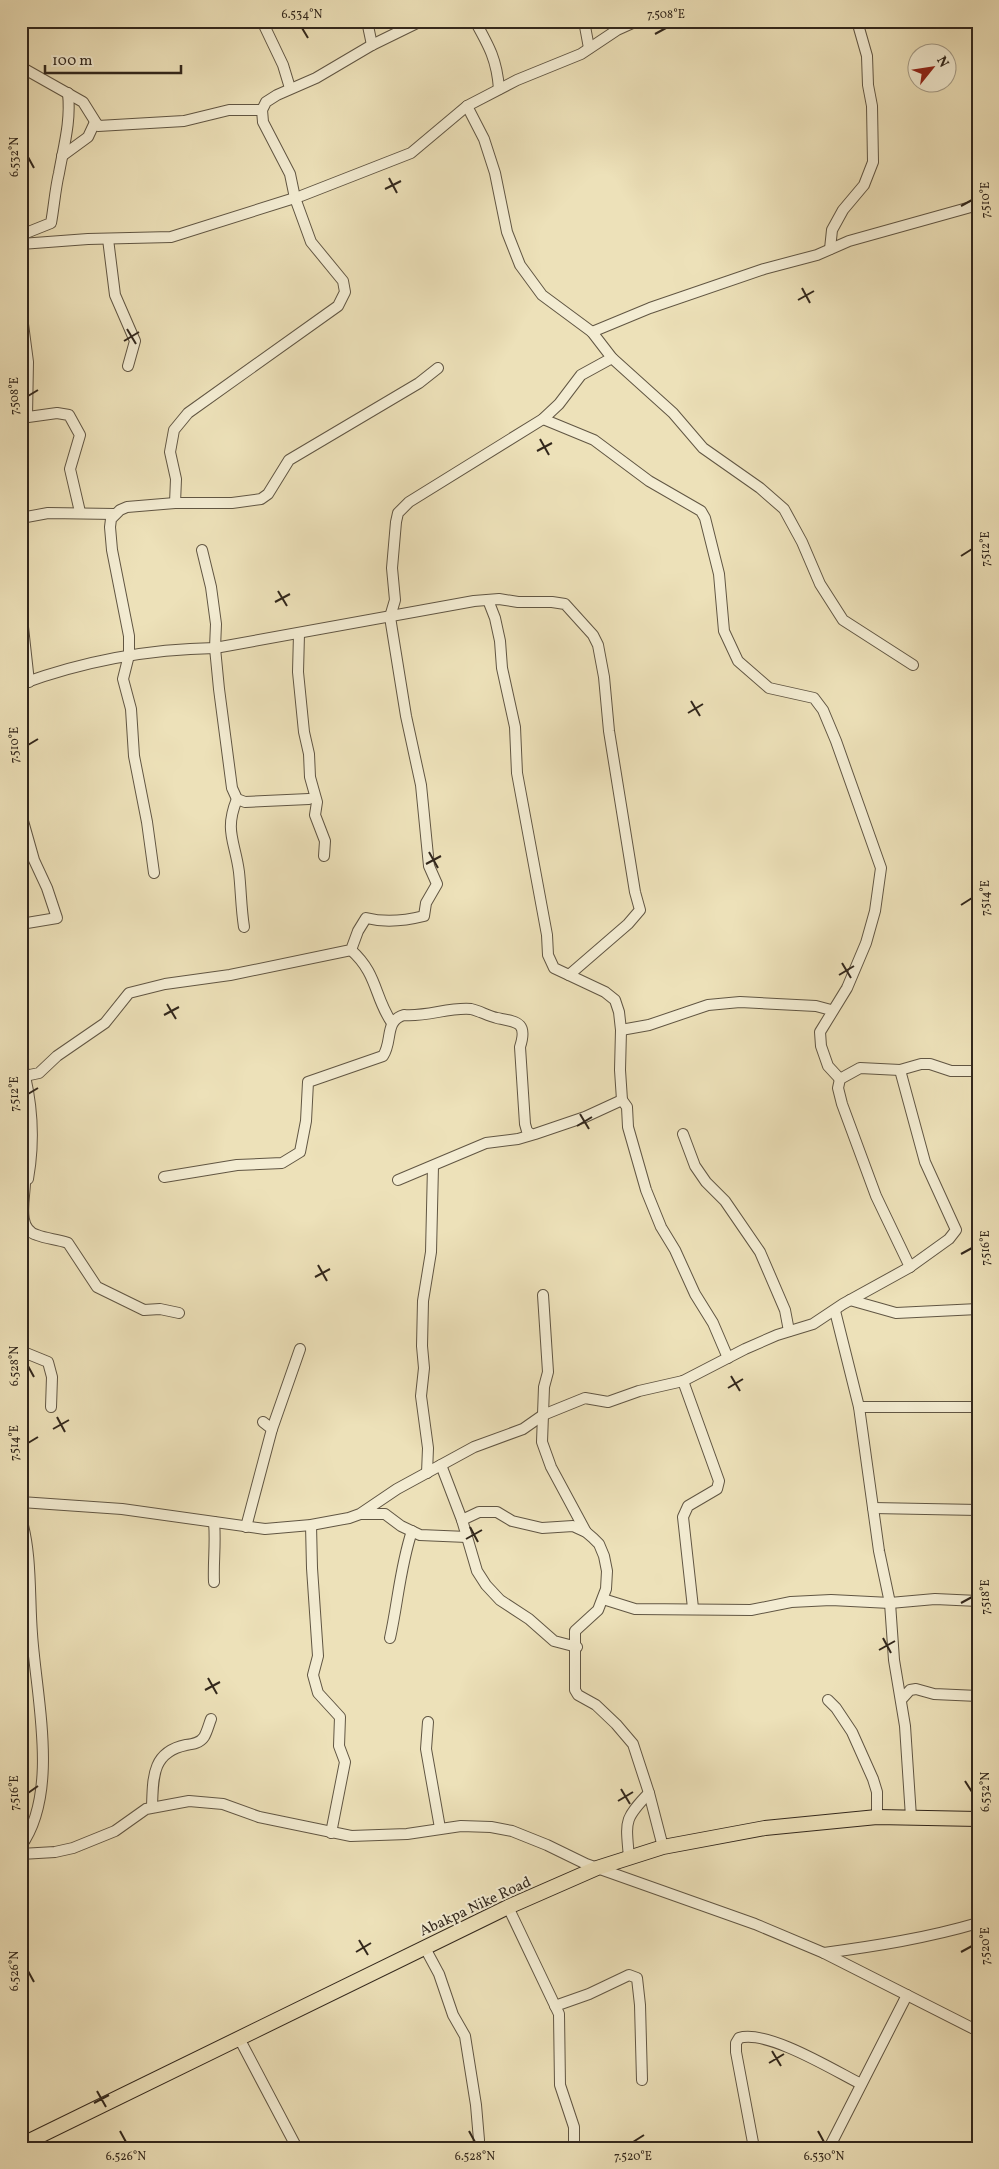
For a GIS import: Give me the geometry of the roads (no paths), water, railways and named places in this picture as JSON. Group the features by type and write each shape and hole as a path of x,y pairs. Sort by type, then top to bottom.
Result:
{"main road":[{"name":"Abakpa Nike Road","path":"21,2145 240,2040 508,1907 597,1868 663,1847 765,1828 876,1817 978,1819"}],"street":[{"path":"262,21 283,65 290,88"},
{"path":"367,21 372,45"},
{"path":"175,503 176,479 170,452 174,430 178,424 204,400 338,306 345,292 343,281 311,242 295,198 290,174 263,122 262,110 266,102 290,88 316,78 372,45 421,21"},
{"path":"475,21 489,44 497,68 499,89"},
{"path":"584,21 589,48"},
{"path":"21,244 170,237 295,198 365,173 410,153 467,106 499,89 589,48 617,30 637,21"},
{"path":"830,249 832,230 843,210 864,185 873,162 872,106 868,85 867,56 857,21"},
{"path":"21,67 83,102 98,126 127,126 184,121 229,110 262,110"},
{"path":"21,234 51,223 70,114 68,93"},
{"path":"467,106 484,139 495,173 507,232 520,265 542,295 592,332 612,358 673,414 703,448 760,488 784,509 802,542 820,584 843,620 914,665"},
{"path":"62,156 88,137 95,122"},
{"path":"592,332 650,308 830,249 849,241 978,205"},
{"path":"108,239 115,295 135,341 128,366"},
{"path":"21,309 28,362 24,417 57,413 69,415 75,424 80,435 70,469 80,512"},
{"path":"351,950 358,930 366,918 376,921 404,921 424,916 426,903 437,884 429,866 421,786 406,716 390,617 395,600 392,568 398,513 409,502 543,419 559,404 581,374 612,358"},
{"path":"21,518 48,513 115,514 128,507 175,503 232,503 261,499 268,494 289,460 419,383 438,368"},
{"path":"543,419 594,440 650,481 701,512 705,518 719,574 724,631 738,661 769,688 814,698 823,710 851,780 881,868 875,911 866,943 847,988 831,1010 820,1032 821,1046 828,1066 840,1080"},
{"path":"115,514 110,527 119,590 129,636 129,656 123,679 131,709 134,756 147,822 154,873"},
{"path":"202,550 215,615 215,648 227,754 232,788 236,799 230,816 231,841 239,871 244,927"},
{"path":"488,600 497,626 502,668 515,727 517,773 547,935 548,955 554,968 570,974 612,996 619,1012 621,1030 620,1070 622,1100 627,1107 631,1139 653,1211 675,1250 695,1294 713,1323 728,1358"},
{"path":"21,609 25,683 83,663 172,648 215,648 488,600 565,604 593,635 600,655 609,731 635,892 640,910 628,924 570,974"},
{"path":"299,634 298,672 304,732 309,754 310,777 317,802 315,815 325,841 324,856"},
{"path":"236,799 245,802 309,800"},
{"path":"21,814 34,860 47,888 57,918 21,924"},
{"path":"351,950 367,967 378,991 382,1009 392,1023"},
{"path":"26,1076 39,1073 57,1056 105,1023 129,993 165,984 230,975 351,950"},
{"path":"621,1030 649,1024 708,1005 740,1002 816,1006 831,1010"},
{"path":"164,1178 237,1165 282,1163 300,1152 306,1121 308,1082 383,1056 388,1048 392,1023 396,1017 404,1015 472,1010 489,1016 516,1021 521,1026 524,1036 520,1047 525,1124 527,1131 531,1134"},
{"path":"21,1061 26,1076 33,1135 30,1172 28,1179 23,1182 26,1200 22,1214 26,1227 35,1235 68,1243 97,1288 144,1310 160,1309 179,1313"},
{"path":"910,1267 873,1190 842,1104 838,1088 840,1080 860,1068 900,1070 921,1064 930,1064 951,1071 978,1071"},
{"path":"360,1514 397,1489 474,1447 523,1429 543,1415 585,1398 608,1402 639,1391 683,1381 728,1358 789,1331 813,1324 850,1300 910,1267 949,1239 956,1230 925,1162 900,1070"},
{"path":"398,1180 486,1143 518,1139 585,1117 622,1100"},
{"path":"683,1134 695,1166 706,1182 725,1201 760,1252 785,1310 789,1331"},
{"path":"427,1473 428,1448 421,1396 424,1368 422,1346 423,1301 431,1252 433,1166"},
{"path":"543,1295 548,1372 544,1387 542,1442 551,1467 586,1532"},
{"path":"850,1300 896,1314 978,1309"},
{"path":"835,1311 859,1407 879,1551 890,1602 894,1660 901,1700 911,1817"},
{"path":"246,1527 272,1429 300,1349"},
{"path":"21,1351 48,1362 52,1376 50,1407"},
{"path":"683,1381 719,1481 717,1489 688,1506 683,1517 693,1608"},
{"path":"859,1407 978,1407"},
{"path":"263,1422 272,1429"},
{"path":"441,1465 462,1520 477,1571 500,1600 529,1620 554,1641 577,1647"},
{"path":"21,1502 122,1509 264,1529 337,1521 360,1514 386,1514 412,1532 420,1535 467,1537"},
{"path":"873,1508 978,1510"},
{"path":"462,1520 479,1512 496,1512 512,1521 539,1527 573,1526 586,1532 599,1544 604,1556 607,1578 603,1600 593,1616 575,1630 577,1647 575,1686 577,1693 596,1705 629,1738 639,1759 650,1793 663,1847"},
{"path":"21,1518 26,1534 28,1554 26,1637 41,1717 42,1776 37,1808 21,1846"},
{"path":"214,1522 216,1544 213,1562 214,1582"},
{"path":"311,1525 318,1656 312,1675 318,1693 340,1717 340,1746 345,1762 331,1833"},
{"path":"390,1638 399,1598 399,1580 412,1532"},
{"path":"603,1600 636,1609 751,1610 791,1602 831,1600 890,1602 935,1599 978,1601"},
{"path":"901,1700 910,1690 916,1689 934,1694 978,1696"},
{"path":"828,1700 836,1708 852,1732 872,1779 877,1792 876,1817"},
{"path":"152,1807 153,1788 160,1760 169,1750 199,1742 204,1737 211,1719"},
{"path":"428,1722 426,1749 440,1828"},
{"path":"629,1858 626,1823 634,1809 650,1793"},
{"path":"21,1854 55,1852 86,1844 115,1831 141,1812 152,1807 180,1802 216,1803 331,1833 363,1837 407,1834 440,1828 479,1826 512,1831 597,1868 755,1924 824,1952 978,2031"},
{"path":"508,1907 555,2006 560,2021 558,2057 560,2085 574,2127 574,2148"},
{"path":"824,1952 888,1944 978,1924"},
{"path":"425,1948 439,1974 453,2015 465,2036 475,2097 479,2140 477,2148"},
{"path":"555,2006 589,1994 629,1975 637,1978 640,2005 642,2080"},
{"path":"829,2148 907,1995"},
{"path":"757,2146 736,2052 736,2043 739,2038 755,2037 800,2052 861,2084"},
{"path":"240,2040 297,2148"}]}
